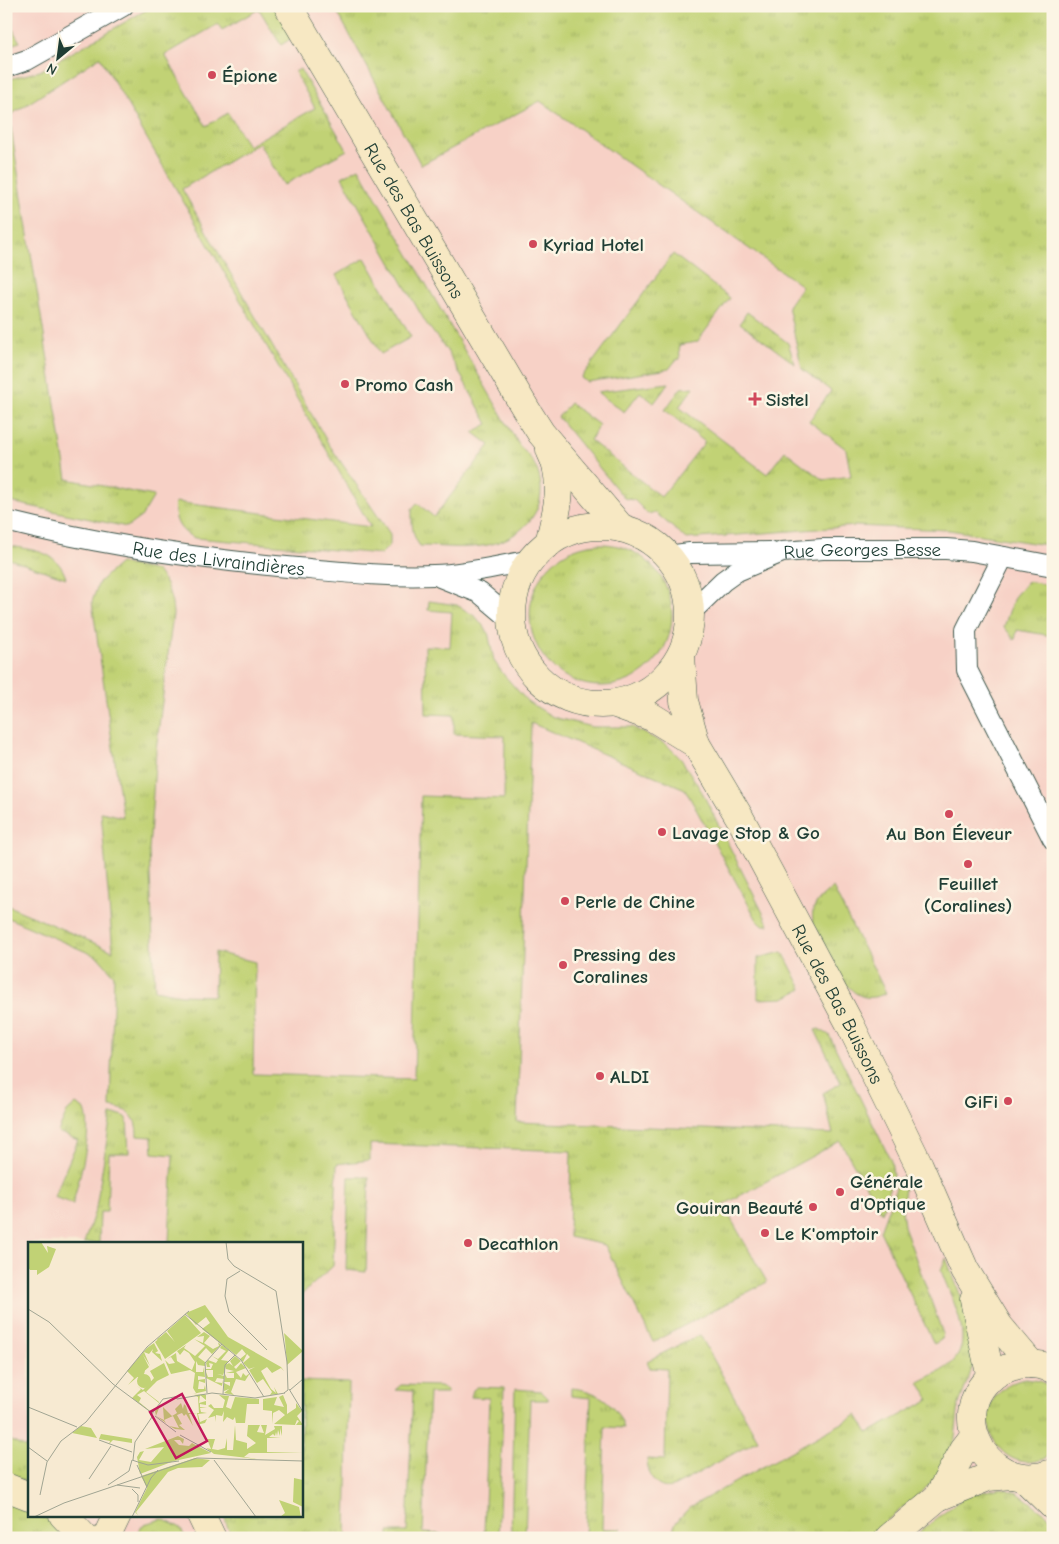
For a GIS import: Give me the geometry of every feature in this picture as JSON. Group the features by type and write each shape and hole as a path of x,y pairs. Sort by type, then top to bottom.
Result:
{"street":[{"path":"6,67 27,60 123,6"},
{"name":"Rue des Bas Buissons","path":"288,6 554,458 560,482 557,512 540,551"},
{"name":"Rue des Bas Buissons","path":"541,433 621,528"},
{"name":"Rue des Livraindières","path":"6,521 78,539 229,561 344,572 433,575"},
{"path":"433,575 491,568 540,551 571,531 583,528 608,526 621,528 646,538 667,556 684,582 691,612 688,635 681,656 669,673 654,688 636,698 616,704 601,705 579,702 558,694 534,675 518,650 512,620 516,588 540,551"},
{"name":"Rue Georges Besse","path":"691,612 724,581 737,572 782,552 904,548 964,550 1053,566"},
{"path":"667,556 690,553 782,552"},
{"path":"1003,557 966,630 967,670 1053,840"},
{"path":"433,575 452,580 480,593 512,620"},
{"name":"Rue des Bas Buissons","path":"681,656 684,701 696,744 740,818 850,1024 919,1165 966,1270 999,1326 1042,1366"},
{"name":"Rue des Bas Buissons","path":"616,704 652,717 696,744"},
{"name":"Rue des Bas Buissons","path":"966,1270 982,1332 991,1378"},
{"path":"1042,1366 1010,1367 991,1378 980,1390 974,1405 972,1420 974,1436 988,1460 1017,1476 1053,1506"},
{"path":"938,1497 964,1449 974,1436"},
{"path":"889,1538 938,1497 979,1480 1017,1476 1039,1477 1053,1473"},
{"path":"6,1487 28,1496"},
{"path":"64,1516 85,1538"},
{"path":"106,1538 117,1516"},
{"path":"201,1516 212,1538"}],"shaded area":[{"path":"6,6 334,6 421,164 540,101 802,286 1053,178 1053,1538 6,1538 6,494 45,499 6,279"}],"green space":[{"path":"6,6 9,6 14,32 20,42 6,46"},
{"path":"153,6 275,6 292,38 281,45 259,9 222,30 218,24 165,55 206,126 228,113 248,146 315,108 295,72 300,69 347,150 284,185 259,143 182,189 328,443 390,534 390,545 381,554 195,538 185,532 178,524 175,514 175,502 371,527 100,57 9,116 67,479 154,496 142,516 127,527 6,501 8,450 6,422 6,80 40,71"},
{"path":"334,6 1053,6 1053,546 949,530 856,526 686,539 656,513 648,514 634,500 624,498 558,417 570,403 599,425 590,440 661,497 705,442 665,410 681,388 694,387 679,407 767,474 785,451 823,480 851,476 846,449 809,421 831,391 802,369 788,306 802,286 540,101 421,165"},
{"path":"359,168 519,445 536,467 541,484 540,498 536,510 520,530 508,538 495,543 466,547 420,546 415,537 412,509 417,503 434,517 490,445 473,432 488,424 446,349 426,323 342,177"},
{"path":"673,254 730,298 697,342 679,345 680,359 676,360 669,369 587,382 581,378"},
{"path":"365,258 411,337 381,354 336,275"},
{"path":"747,312 788,343 795,364 740,323"},
{"path":"669,383 654,403 640,392 624,412 597,392"},
{"path":"601,544 628,550 640,556 651,565 660,576 666,588 672,615 666,642 660,654 651,665 640,674 628,680 601,686 574,680 562,674 551,665 542,654 536,642 530,615 536,588 542,576 551,565 562,556 574,550"},
{"path":"6,545 34,550 50,556 62,569 66,578 6,558"},
{"path":"120,563 157,571 169,591 172,602 173,614 156,750 149,850 155,990 181,995 214,996 215,952 255,962 253,1074 414,1079 421,796 504,799 505,736 454,734 454,715 426,714 425,646 450,647 452,612 428,610 429,601 457,605 476,617 488,632 494,661 527,701 553,717 592,727 632,727 667,745 681,759 702,792 769,925 762,925 757,920 685,789 531,723 517,1122 833,1134 823,1093 841,1083 815,1030 819,1029 829,1035 891,1161 893,1175 882,1213 840,1141 723,1205 767,1282 653,1342 605,1245 569,1237 571,1151 370,1144 370,1160 337,1164 333,1266 302,1294 302,1242 169,1242 173,1155 153,1153 152,1137 137,1136 136,1124 131,1115 123,1110 110,1107 114,975 98,957 6,917 6,905 113,951 101,812 123,817 92,602 99,582"},
{"path":"1028,581 1053,586 1053,636 1017,630 1015,640 1004,627 1014,597"},
{"path":"833,888 886,993 874,997 864,997 850,989 814,924 814,908 820,899"},
{"path":"783,952 802,989 784,998 758,999 758,958"},
{"path":"76,1104 85,1110 88,1131 73,1204 54,1197 78,1140 58,1132 67,1112"},
{"path":"111,1115 121,1115 127,1118 129,1153 109,1153 107,1212 100,1212 99,1242 84,1242 96,1208"},
{"path":"349,1177 369,1177 366,1272 346,1270"},
{"path":"900,1177 906,1181 902,1210 904,1226 943,1334 941,1340 934,1344 880,1231"},
{"path":"946,1258 967,1312 976,1358 959,1404 954,1446 936,1477 923,1491 866,1538 670,1538 676,1522 690,1507 857,1415 868,1433 929,1400 919,1382 941,1371 953,1362 959,1352 962,1341 959,1316 941,1270"},
{"path":"700,1335 758,1440 675,1486 663,1487 658,1485 651,1476 647,1459 665,1460 667,1369 650,1368 647,1361"},
{"path":"1025,1379 1039,1381 1053,1387 1053,1454 1033,1462 1015,1459 1001,1450 992,1435 989,1418 992,1402 1004,1388"},
{"path":"302,1381 349,1383 346,1538 231,1538 224,1516 302,1516"},
{"path":"401,1385 441,1386 447,1390 447,1393 429,1393 423,1533 441,1534 441,1538 389,1537 389,1532 407,1532 413,1391 395,1390"},
{"path":"477,1387 504,1388 498,1538 466,1536 466,1534 484,1534 489,1398 471,1397 473,1390"},
{"path":"571,1388 589,1391 604,1399 616,1411 624,1428 605,1427 602,1529 621,1529 619,1538 567,1538 585,1537 591,1398 571,1396"},
{"path":"515,1389 541,1391 548,1398 548,1400 530,1400 525,1536 543,1538 511,1538"},
{"path":"6,1439 28,1449 28,1483 6,1474"},
{"path":"1001,1488 1018,1493 1049,1516 1053,1520 1053,1538 922,1538 919,1532 967,1495"},
{"path":"6,1502 28,1512 28,1516 48,1519 75,1538 6,1538"},
{"path":"162,1519 179,1527 186,1538 133,1538 144,1524"}],"place":[{"name":"Épione","path":"212,75"},
{"name":"Kyriad Hotel","path":"533,244"},
{"name":"Promo Cash","path":"345,384"},
{"name":"Sistel","path":"755,399"},
{"name":"Au Bon Éleveur","path":"949,814"},
{"name":"Lavage Stop & Go","path":"662,832"},
{"name":"Feuillet (Coralines)","path":"968,864"},
{"name":"Perle de Chine","path":"565,901"},
{"name":"Pressing des Coralines","path":"563,965"},
{"name":"ALDI","path":"600,1076"},
{"name":"GiFi","path":"1008,1101"},
{"name":"Générale d'Optique","path":"840,1192"},
{"name":"Gouiran Beauté","path":"813,1207"},
{"name":"Le K'omptoir","path":"765,1233"},
{"name":"Decathlon","path":"468,1243"}]}
